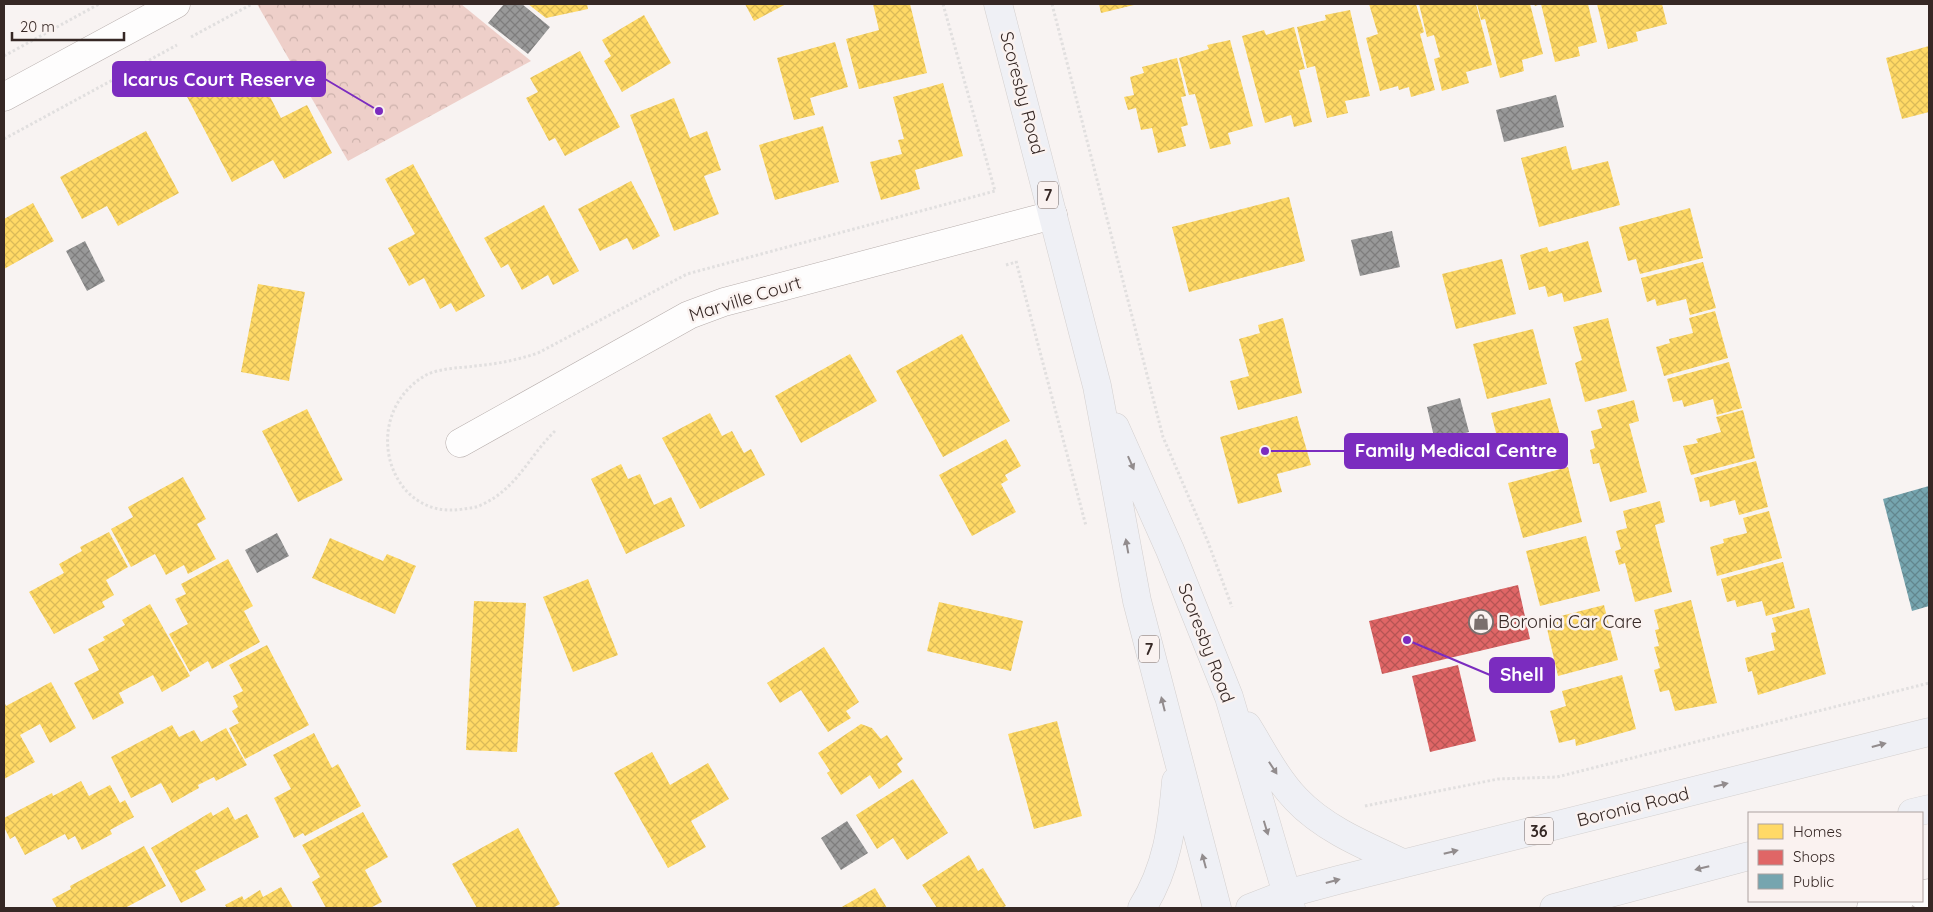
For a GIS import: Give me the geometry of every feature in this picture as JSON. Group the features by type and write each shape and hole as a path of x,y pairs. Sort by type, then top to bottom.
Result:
{"main road":[{"name":"Scoresby Road","path":"998,4 1097,386 1137,601 1217,908"},
{"name":"Scoresby Road","path":"1097,386 1170,550 1229,697 1289,901"},
{"path":"1229,697 1274,769 1304,807 1356,841 1403,864"},
{"name":"Boronia Road","path":"1250,908 1289,901 1403,864 1929,732"},
{"path":"1142,908 1160,872 1172,830 1178,759"},
{"path":"1916,812 1929,809"},
{"path":"1554,908 1581,904 1748,856"}],"street":[{"path":"4,98 176,4"},
{"name":"Marville Court","path":"460,443 689,314 724,302 1053,215"},
{"path":"1871,908 1895,902"}],"path":[{"path":"4,56 99,4"},
{"path":"4,139 252,4"},
{"path":"943,4 994,191"},
{"path":"1052,4 1163,437 1208,542 1234,612"},
{"path":"1016,262 1087,529"},
{"path":"1362,806 1498,779 1558,777 1929,683"}],"green space":[{"path":"257,4 461,4 531,61 348,161"}],"building: Homes":[{"path":"528,4 587,4 588,9 546,18"},
{"path":"745,4 786,4 754,21"},
{"path":"873,4 910,4 927,73 859,89 846,39 879,30"},
{"path":"1099,4 1138,4 1101,13"},
{"path":"1369,4 1416,4 1424,32 1420,34 1435,90 1411,97 1409,87 1399,90 1398,86 1380,91 1366,38 1378,34"},
{"path":"1419,4 1476,4 1492,65 1466,72 1469,83 1442,91 1434,59 1440,57 1434,35 1427,37"},
{"path":"1477,4 1530,4 1543,54 1522,60 1524,71 1500,78 1485,19 1481,20"},
{"path":"1541,4 1588,4 1597,42 1578,47 1580,56 1555,62"},
{"path":"1597,4 1662,4 1667,24 1636,32 1638,41 1608,49"},
{"path":"1350,10 1370,96 1345,101 1348,113 1327,118 1315,66 1307,68 1297,27 1326,20 1325,15"},
{"path":"644,15 671,63 622,92 604,61 611,56 602,40"},
{"path":"1294,27 1305,69 1299,70 1312,122 1294,127 1291,115 1265,123 1242,36 1264,30 1266,35"},
{"path":"1230,40 1253,126 1228,133 1231,144 1210,149 1195,94 1189,95 1179,58 1209,49 1207,45"},
{"path":"835,42 848,87 810,98 815,115 794,120 777,58"},
{"path":"1929,46 1929,112 1902,119 1886,58"},
{"path":"580,51 620,127 565,156 555,138 549,141 526,98 538,92 530,78"},
{"path":"1177,58 1186,96 1181,97 1188,125 1181,127 1186,146 1158,153 1152,128 1141,130 1136,108 1128,110 1124,97 1134,95 1130,77 1144,73 1142,67"},
{"path":"254,66 281,118 307,105 332,153 284,179 273,160 232,182 185,93 223,73 228,81"},
{"path":"943,83 963,156 915,170 920,189 881,200 870,162 902,154 898,140 904,139 893,97"},
{"path":"674,98 690,138 707,131 721,170 704,176 719,214 674,231 630,115"},
{"path":"823,126 839,182 775,200 759,145"},
{"path":"146,131 179,193 118,226 107,206 82,219 60,177"},
{"path":"1566,146 1572,170 1608,161 1620,205 1539,227 1521,158"},
{"path":"413,164 485,296 456,312 451,303 440,309 424,278 409,286 388,248 415,234 385,179"},
{"path":"631,181 660,236 633,250 627,238 600,251 578,209"},
{"path":"1289,197 1305,261 1189,292 1172,227"},
{"path":"33,203 54,241 4,269 4,219"},
{"path":"544,205 579,271 553,285 548,275 522,290 508,264 501,268 484,238"},
{"path":"1690,208 1703,258 1640,274 1636,259 1628,261 1619,227"},
{"path":"1588,241 1602,292 1564,302 1562,293 1548,297 1545,286 1529,290 1520,255 1547,247 1549,252"},
{"path":"1502,259 1516,314 1456,329 1442,274"},
{"path":"1703,262 1716,308 1690,315 1686,299 1657,306 1655,299 1647,302 1641,278"},
{"path":"258,284 305,292 289,381 241,372"},
{"path":"1715,311 1728,358 1664,376 1656,347 1670,343 1669,339 1693,333 1689,318"},
{"path":"1283,318 1302,393 1238,410 1230,381 1249,376 1239,339 1260,333 1258,325"},
{"path":"1608,318 1627,391 1585,402 1575,363 1582,360 1573,327"},
{"path":"1533,329 1547,384 1487,399 1473,344"},
{"path":"962,334 1010,421 943,457 896,371"},
{"path":"850,354 877,401 801,443 775,396"},
{"path":"1729,362 1742,408 1717,415 1713,399 1684,407 1682,400 1673,402 1667,379"},
{"path":"1550,398 1565,453 1505,468 1491,413"},
{"path":"1634,400 1639,421 1629,424 1647,492 1610,502 1599,463 1593,464 1590,450 1595,448 1591,431 1602,428 1597,410"},
{"path":"307,409 343,480 298,502 262,431"},
{"path":"1743,410 1755,458 1691,475 1683,446 1698,443 1696,439 1721,432 1716,417"},
{"path":"710,413 722,436 732,431 744,453 751,449 765,475 700,509 662,438"},
{"path":"1297,416 1311,465 1277,474 1282,492 1238,504 1220,437"},
{"path":"1006,439 1021,466 1005,475 1008,480 1001,484 1016,512 972,536 939,475"},
{"path":"1756,461 1768,507 1739,515 1735,500 1710,507 1709,500 1700,502 1694,478"},
{"path":"621,464 628,479 640,474 654,505 671,497 685,526 626,554 591,479"},
{"path":"1568,467 1582,522 1523,538 1508,483"},
{"path":"183,477 206,519 197,524 216,559 188,574 184,565 166,575 155,554 131,567 111,529 133,517 128,507"},
{"path":"1660,501 1665,522 1655,525 1672,592 1635,602 1625,563 1619,565 1615,551 1621,549 1616,531 1627,528 1623,511"},
{"path":"1769,511 1782,558 1717,576 1710,547 1724,543 1723,539 1747,533 1743,518"},
{"path":"109,532 128,567 106,580 114,595 102,602 105,607 54,634 29,592 64,573 59,564 82,551 80,547"},
{"path":"1586,536 1600,591 1540,606 1526,551"},
{"path":"330,538 383,561 387,554 416,566 395,614 312,578"},
{"path":"228,559 253,606 244,611 260,642 212,669 208,661 190,672 169,634 188,624 175,599 186,594 181,584"},
{"path":"1783,562 1795,608 1766,616 1762,601 1737,607 1735,600 1727,602 1721,579"},
{"path":"588,579 618,655 573,672 543,597"},
{"path":"1691,600 1717,703 1675,711 1669,690 1660,692 1654,670 1660,668 1654,647 1659,646 1655,630 1659,629 1654,610"},
{"path":"474,601 526,603 517,752 466,750"},
{"path":"939,602 1023,621 1011,671 927,651"},
{"path":"150,604 190,676 162,692 153,675 119,693 124,703 93,720 74,683 99,670 88,649 105,640 103,637 125,625 122,620"},
{"path":"1604,605 1618,660 1558,676 1545,620"},
{"path":"1809,608 1826,674 1758,695 1752,671 1748,672 1745,658 1775,650 1771,633 1776,632 1772,618"},
{"path":"267,645 309,725 245,759 229,728 239,723 232,711 238,707 233,696 243,691 229,665"},
{"path":"824,647 859,702 846,711 851,718 828,732 801,690 780,703 767,683"},
{"path":"1622,675 1636,729 1576,746 1575,739 1559,743 1550,711 1566,706 1562,691"},
{"path":"51,682 76,728 50,743 40,724 20,735 35,762 4,779 4,701 6,706"},
{"path":"1057,721 1082,816 1034,829 1008,734"},
{"path":"861,724 872,728 881,739 887,735 903,759 897,764 902,772 879,789 870,775 841,795 827,773 830,771 818,753"},
{"path":"172,725 179,737 194,730 201,742 226,728 247,765 216,781 214,777 198,785 199,788 172,803 161,783 131,798 111,757"},
{"path":"314,733 332,768 338,764 361,806 305,836 303,833 294,838 274,798 291,789 273,755"},
{"path":"652,752 670,785 708,763 729,799 691,821 706,847 668,868 614,773"},
{"path":"913,779 948,833 907,860 893,838 877,849 856,815"},
{"path":"81,781 89,796 110,785 120,803 125,800 134,817 110,830 112,834 82,850 75,836 68,840 65,834 25,855 15,836 10,839 4,827 4,818 52,793 53,796"},
{"path":"228,807 235,820 247,814 259,837 195,871 206,890 181,903 151,848 211,812 213,816"},
{"path":"363,812 388,857 365,870 382,902 370,908 326,908 312,882 320,877 302,845"},
{"path":"518,828 560,904 553,908 477,908 452,864"},
{"path":"144,846 166,886 125,908 57,908 52,899 71,889 70,886"},
{"path":"969,855 978,871 983,868 1006,906 1002,908 937,908 922,885"},
{"path":"281,887 293,908 227,908 225,905 242,896 244,900 260,890 263,897"},
{"path":"875,888 887,908 840,908"}],"building: Shops":[{"path":"1518,585 1530,639 1382,674 1369,621"},
{"path":"1458,665 1476,741 1430,752 1412,676"}],"building: Public":[{"path":"1929,486 1929,606 1912,611 1883,499"}],"building: Industry":[{"path":"504,4 522,4 550,27 528,54 488,23"},
{"path":"1556,95 1564,127 1504,142 1496,110"},
{"path":"1392,231 1400,267 1360,276 1351,240"},
{"path":"85,241 105,281 87,291 66,251"},
{"path":"1460,398 1469,432 1435,441 1427,407"},
{"path":"277,533 289,556 257,573 245,550"},
{"path":"847,821 868,853 841,870 821,838"}],"place":[{"name":"Icarus Court Reserve","path":"379,111"},
{"name":"Family Medical Centre","path":"1265,451"},
{"name":"Boronia Car Care","path":"1481,622"},
{"name":"Shell","path":"1407,640"}]}
